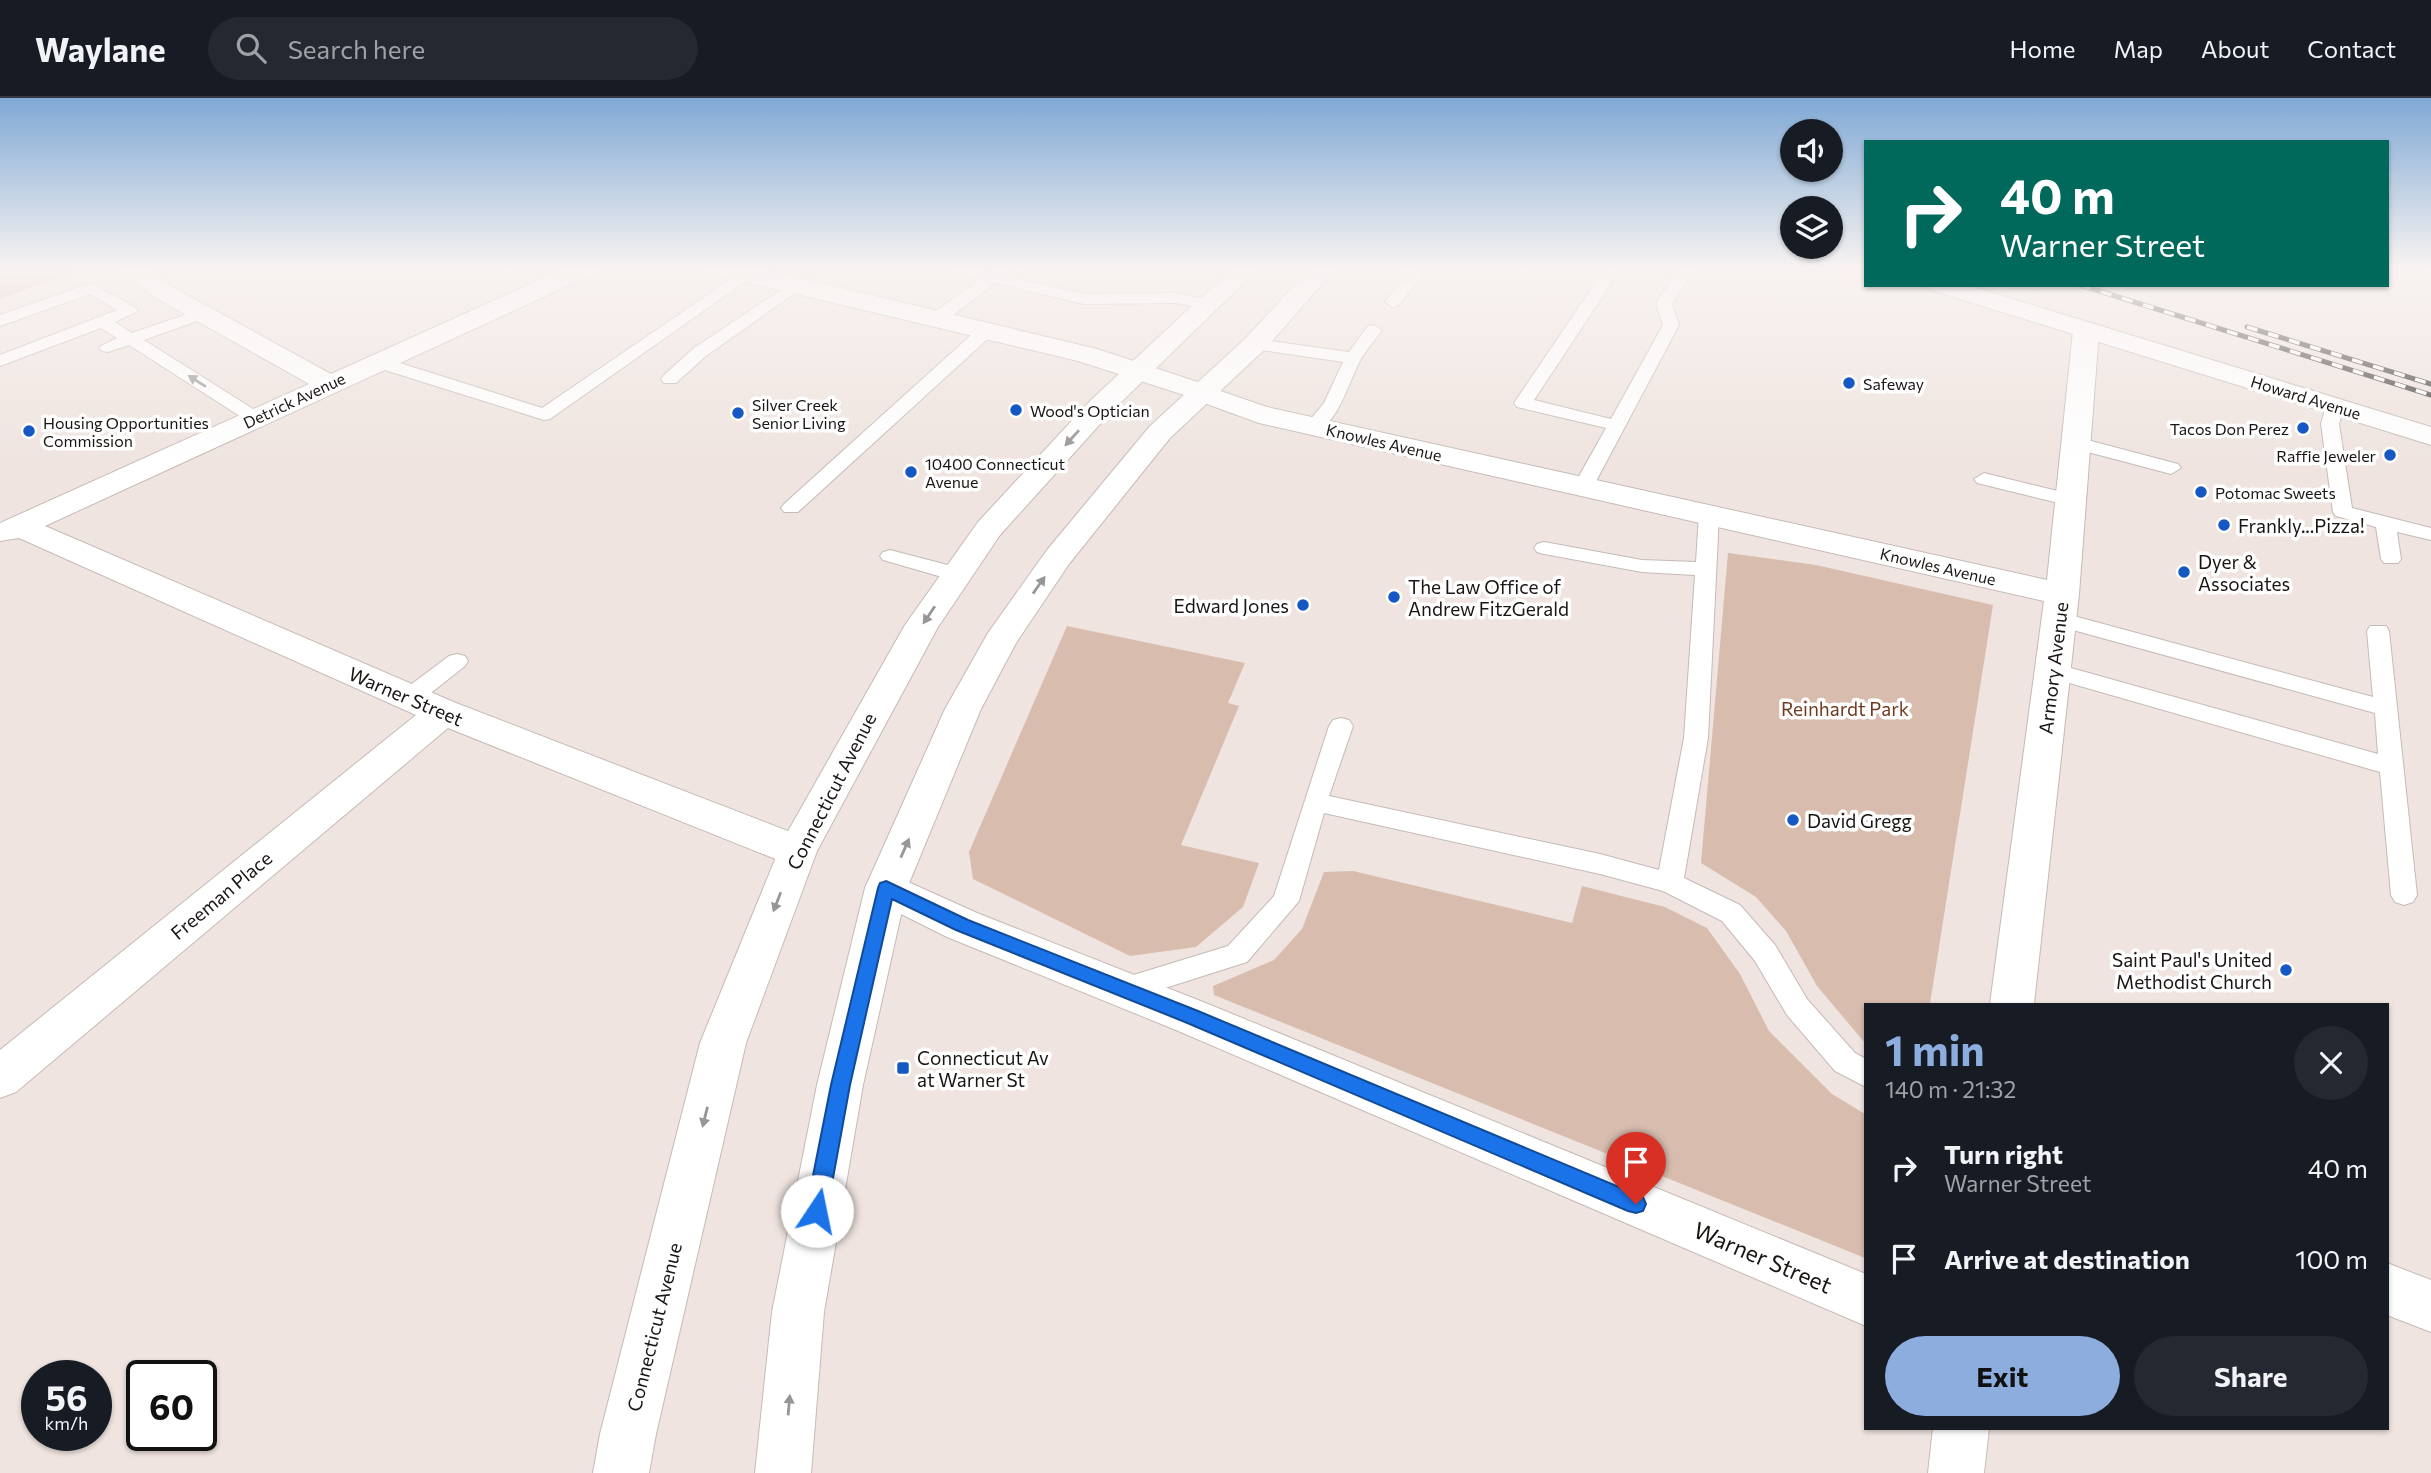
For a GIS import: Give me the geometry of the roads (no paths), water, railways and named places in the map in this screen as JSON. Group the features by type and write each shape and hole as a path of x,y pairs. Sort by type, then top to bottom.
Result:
{"street":[{"path":"233,331 329,384"},
{"name":"Detrick Avenue","path":"10,531 446,331"},
{"name":"Knowles Avenue","path":"987,331 1087,355 1259,414 1709,515 2061,606"},
{"name":"Connecticut Avenue","path":"621,1473 628,1434 723,1043 797,851 909,649 956,574 989,529 1101,405 1179,331"},
{"path":"783,1473 798,1312 840,1085 886,888 963,709 1000,640 1058,557 1151,443 1267,331"},
{"name":"Armory Avenue","path":"2012,1003 2061,606 2086,331"},
{"name":"Howard Avenue","path":"2087,331 2431,436"},
{"name":"Warner Street","path":"10,531 426,705 797,851"},
{"name":"Freeman Place","path":"0,1078 426,705"},
{"name":"Warner Street","path":"886,888 962,925 1124,989 1864,1299"},
{"path":"2389,1290 2431,1306"},
{"path":"1955,1473 1961,1430"}],"lane":[{"path":"0,361 79,331"},
{"path":"117,331 255,418"},
{"path":"108,347 155,331"},
{"path":"378,362 544,415 664,331"},
{"path":"670,379 700,352 730,331"},
{"path":"791,508 986,331"},
{"path":"1314,426 1332,404 1353,358 1373,331"},
{"path":"1571,331 1523,403 1615,425"},
{"path":"1583,486 1668,331"},
{"path":"1255,344 1353,358"},
{"path":"2335,406 2330,424 2343,512 2431,534"},
{"path":"2076,443 2171,468"},
{"path":"1984,479 2071,500"},
{"path":"1670,883 1696,738 1709,515"},
{"path":"2386,523 2391,559"},
{"path":"1544,548 1642,566 1706,569"},
{"path":"890,556 956,574"},
{"path":"2061,606 2386,708"},
{"path":"2378,631 2404,895"},
{"path":"426,705 457,661"},
{"path":"2053,671 2393,767"},
{"path":"1124,989 1237,954 1286,901 1341,726"},
{"path":"1315,802 1600,864 1670,883 1731,913 1765,953 1797,1007 1845,1062 1864,1073"}],"railway":[{"path":"2227,331 2431,395"},
{"path":"2260,331 2431,384"}],"place":[{"name":"Safeway","path":"1849,383"},
{"name":"Wood's Optician","path":"1016,410"},
{"name":"Silver Creek Senior Living","path":"738,413"},
{"name":"Tacos Don Perez","path":"2303,428"},
{"name":"Housing Opportunities Commission","path":"29,431"},
{"name":"Raffie Jeweler","path":"2390,455"},
{"name":"10400 Connecticut Avenue","path":"911,472"},
{"name":"Potomac Sweets","path":"2201,492"},
{"name":"Frankly...Pizza!","path":"2224,525"},
{"name":"Dyer & Associates","path":"2184,572"},
{"name":"The Law Office of Andrew FitzGerald","path":"1394,597"},
{"name":"Edward Jones","path":"1303,605"},
{"name":"David Gregg","path":"1793,820"},
{"name":"Saint Paul's United Methodist Church","path":"2286,970"},
{"name":"Connecticut Av at Warner St","path":"903,1068"}],"park label":[{"name":"Reinhardt Park","path":"1845,708"}]}
